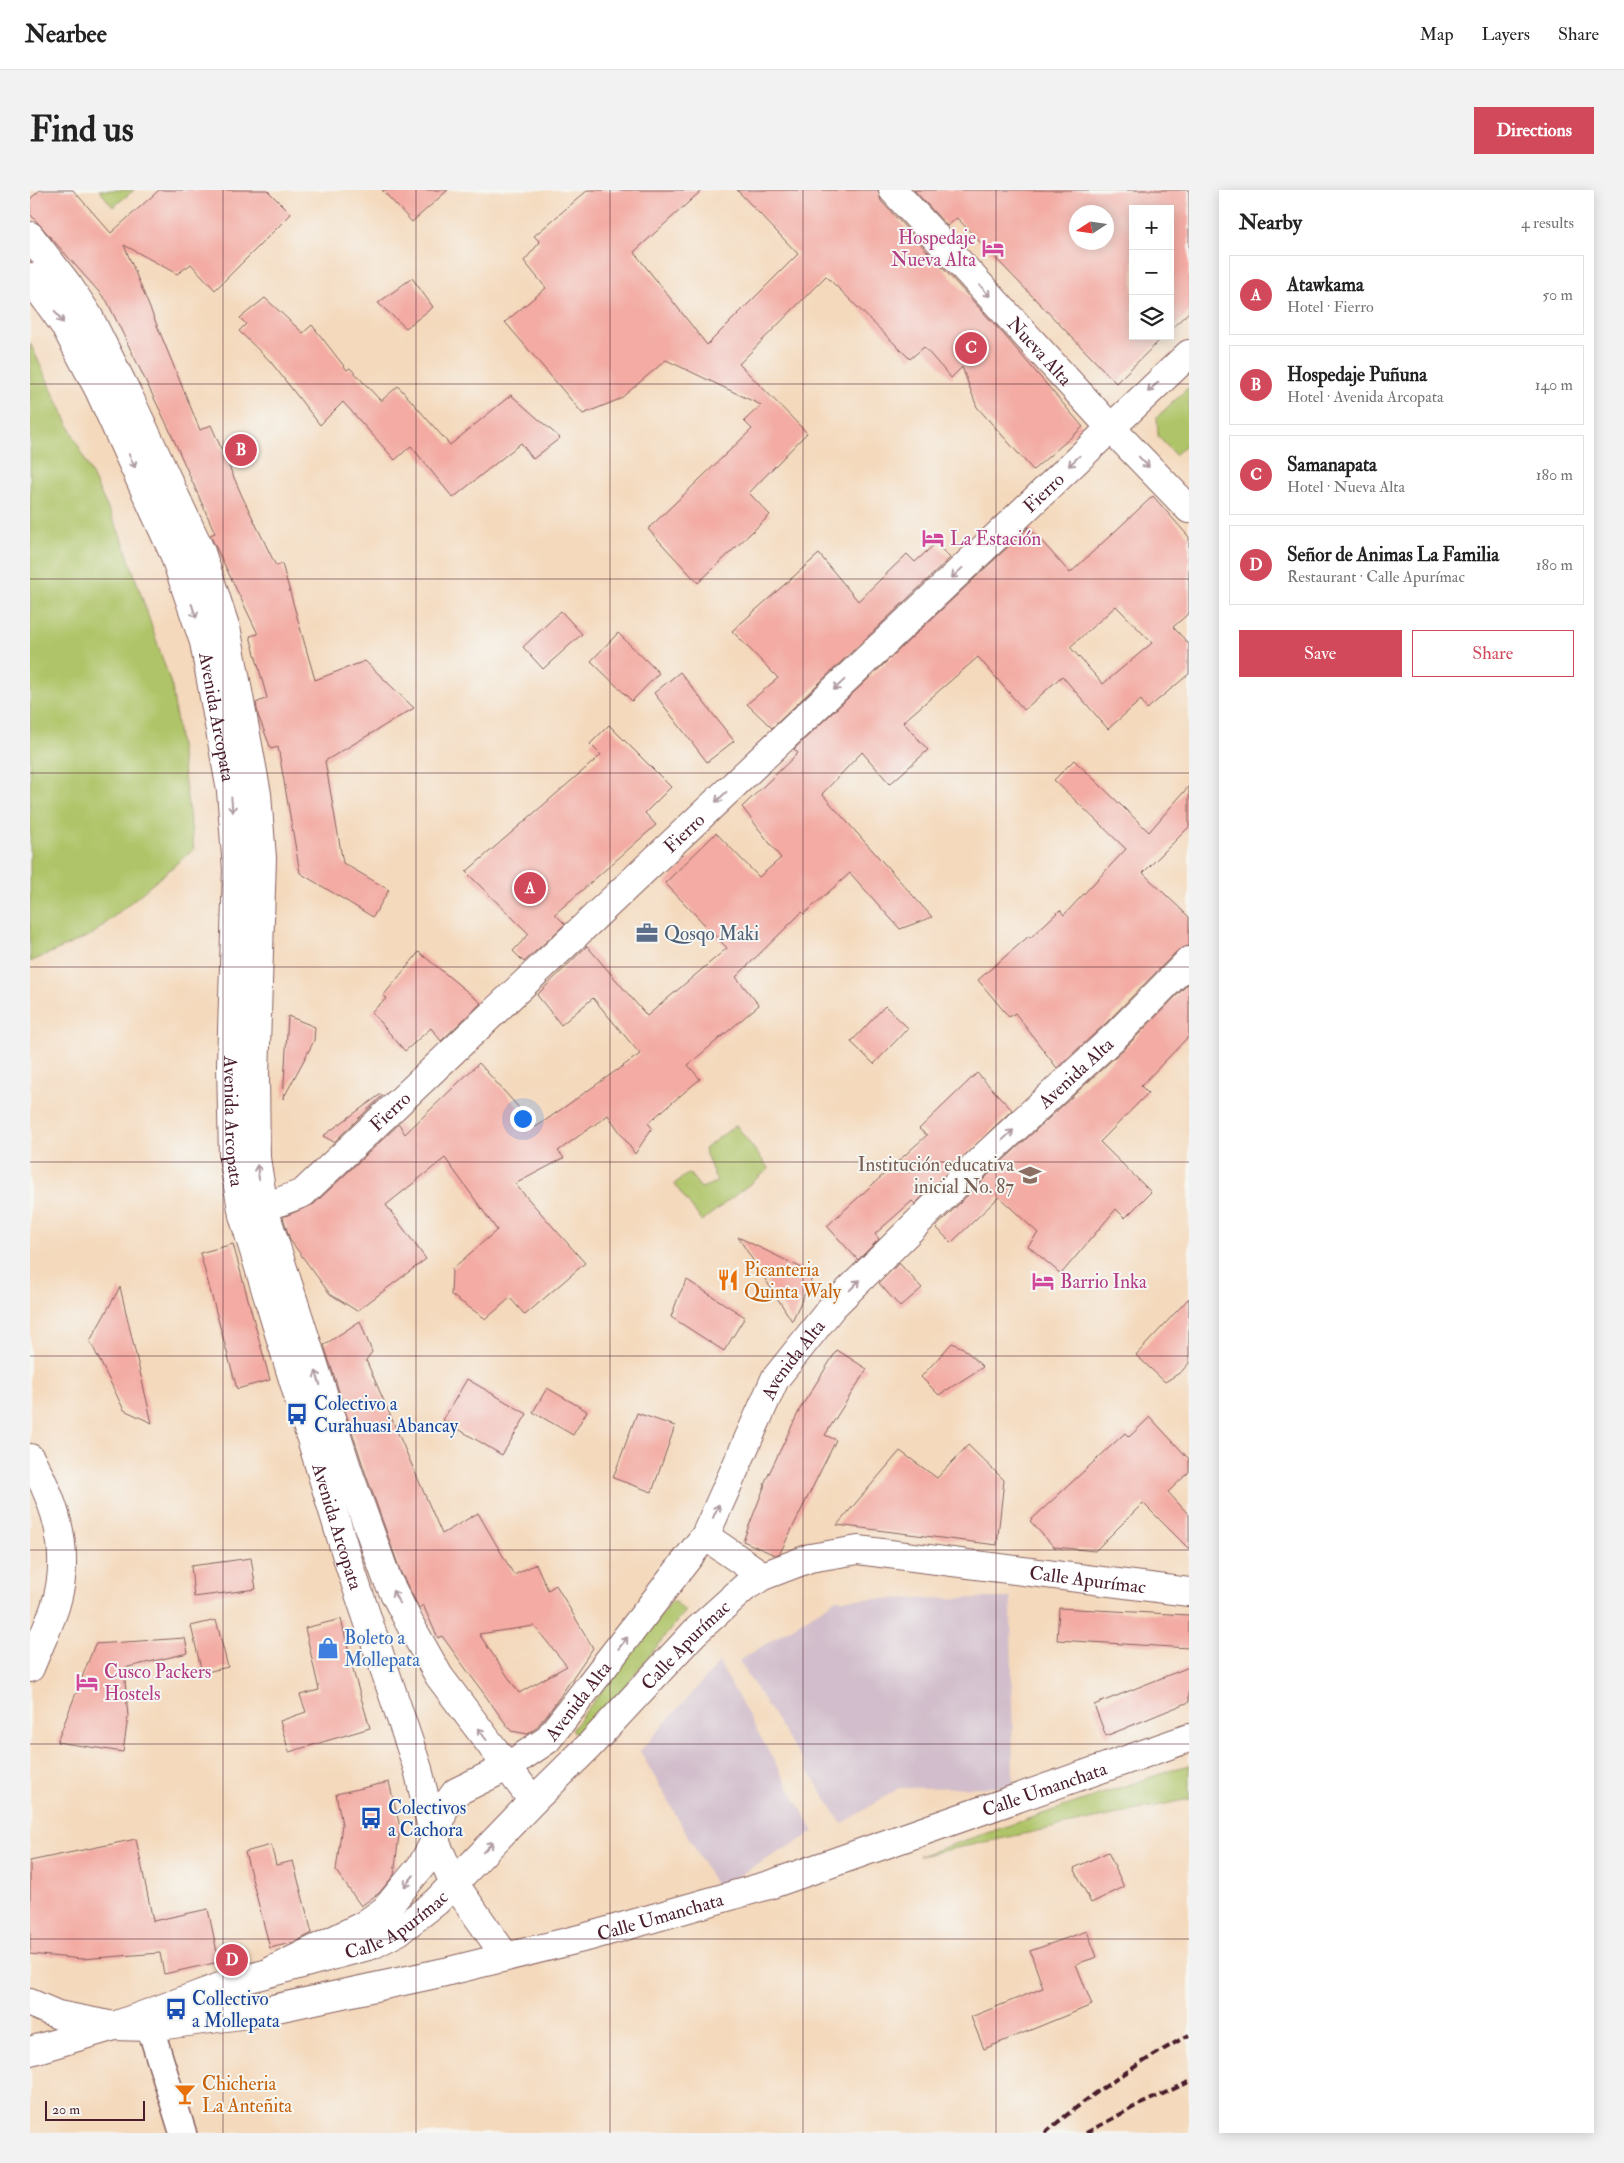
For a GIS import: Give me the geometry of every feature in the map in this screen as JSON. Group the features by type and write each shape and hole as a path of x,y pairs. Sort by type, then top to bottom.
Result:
{"street":[{"name":"Nueva Alta","path":"893,190 1110,428 1189,509"},
{"name":"Avenida Arcopata","path":"30,236 68,285 88,316 105,349 201,552 227,632 257,794 262,858 255,1076 256,1158 253,1212 350,1567 418,1769 435,1841 454,1882 506,1957"},
{"name":"Avenida Arcopata","path":"30,277 66,326 99,390 174,554 204,642 230,791 237,869 231,1073 233,1158 387,1579 413,1630 440,1676 533,1801"},
{"name":"Fierro","path":"253,1212 303,1193 1189,354"},
{"name":"Avenida Alta","path":"435,1841 444,1808 456,1792 507,1767 547,1740 705,1536 775,1379 833,1306 986,1155 1116,1034 1189,961"},
{"path":"30,1458 44,1482 61,1535 63,1568 55,1606 30,1668"},
{"path":"705,1536 763,1576"},
{"name":"Calle Apurímac","path":"30,2051 114,2026 231,1983 273,1970 372,1945 399,1931 436,1902 588,1747 694,1633 745,1587 763,1576 810,1558 858,1550 1189,1592"},
{"name":"Calle Umanchata","path":"114,2026 150,2028 249,2014 506,1957 650,1920 769,1885 1189,1738"},
{"name":"Calle Apurímac","path":"273,1970 364,1925 384,1910 422,1866 435,1841"},
{"path":"30,2003 58,2015 114,2026"},
{"path":"150,2028 183,2133"}],"shaded area":[{"path":"1011,1598 1013,1787 899,1788 842,1824 739,1661 837,1599"},
{"path":"719,1663 814,1832 717,1888 640,1751"}],"green space":[{"path":"99,190 134,190 113,207"},
{"path":"30,343 123,541 172,687 194,849 93,934 30,962"},
{"path":"1189,387 1189,442 1175,455 1158,436 1157,417"},
{"path":"736,1125 769,1169 702,1221 674,1184 689,1173 701,1188 717,1182 704,1149"},
{"path":"673,1600 685,1611 583,1739 571,1730"},
{"path":"1189,1765 1189,1799 919,1856 1178,1768"}],"building":[{"path":"40,190 73,190 111,233 159,190 267,190 291,214 215,290 191,264 177,274 124,245 200,430 211,425 242,496 276,566 282,564 315,680 365,661 414,708 325,761 343,863 389,890 373,917 300,873 278,747 271,749 258,715 256,703 267,698 250,636 258,634 210,535 215,533 169,429 107,301 30,214 30,199"},
{"path":"382,190 448,190 412,222"},
{"path":"588,190 702,190 634,252 707,345 798,254 737,190 878,190 881,201 1006,337 1083,427 1033,470 977,407 962,367 951,378 924,347 910,359 826,276 739,364 807,433 749,493 770,515 698,583 648,529 752,429 744,421 761,405 666,360 620,399 583,414 505,322 546,288 524,261 540,242 534,236"},
{"path":"914,190 1189,190 1189,312 1174,326 1174,205 1129,205 1129,340 1160,340 1116,383 957,218 947,226"},
{"path":"412,278 433,307 406,328 378,303"},
{"path":"265,298 303,333 312,325 347,370 350,368 381,401 398,386 450,445 511,395 560,438 533,459 521,443 453,498 411,446 395,460 343,402 320,425 270,361 239,331 246,324 240,318"},
{"path":"1153,496 1189,537 1189,613 1173,627 1189,644 1189,674 1147,709 1141,700 1108,729 1062,676 1024,710 978,657 903,722 928,750 890,784 862,752 822,794 932,917 900,929 850,873 804,914 802,912 736,977 759,1005 688,1065 700,1079 648,1123 652,1128 635,1154 608,1115 558,1151 564,1158 515,1184 585,1263 525,1315 510,1298 486,1319 451,1295 452,1269 497,1230 445,1158 386,1205 426,1259 357,1311 330,1294 290,1240 283,1217 314,1204 399,1124 405,1134 479,1063 536,1127 640,1054 593,998 561,1025 537,995 587,946 647,1016 727,948 665,883 716,833 759,877 781,858 742,807 798,753 794,749 1029,527 1070,573","holes":["1116,606 1152,643 1103,684 1070,647"]},
{"path":"936,543 950,558 772,728 747,704 778,678 732,631 819,554 858,601 907,554 915,562"},
{"path":"561,611 582,634 543,669 523,647"},
{"path":"618,633 659,673 632,701 591,661"},
{"path":"680,672 734,741 707,762 654,693"},
{"path":"609,725 671,787 645,813 656,825 555,914 565,924 524,962 513,951 529,934 466,872 601,755 590,744"},
{"path":"1074,760 1149,832 1189,786 1189,827 1143,873 1189,917 1189,946 1178,950 1105,1024 1057,1068 1015,1013 1009,1017 978,980 1029,936 1030,938 1060,910 1064,915 1126,849 1054,780"},
{"path":"419,952 481,1003 441,1041 431,1028 405,1051 371,1012 387,998 383,996"},
{"path":"1189,983 1189,1036 1141,1086 1148,1093 1100,1142 1151,1192 1125,1218 1116,1209 1061,1274 1028,1246 1038,1233 999,1197 951,1243 936,1227 997,1166 1127,1046"},
{"path":"885,1006 908,1028 874,1064 851,1042"},
{"path":"288,1016 315,1027 314,1041 283,1099"},
{"path":"977,1073 1012,1110 915,1204 912,1201 875,1234 879,1239 858,1260 827,1226 927,1135 919,1129"},
{"path":"381,1094 382,1096 334,1142 323,1136"},
{"path":"738,1237 814,1274 792,1321"},
{"path":"233,1244 270,1380 237,1389 200,1253"},
{"path":"899,1263 922,1288 900,1307 879,1283"},
{"path":"687,1280 745,1317 724,1351 671,1317"},
{"path":"120,1287 152,1423 124,1410 90,1341"},
{"path":"1189,1298 1189,1363 1181,1372 1165,1382 1136,1355"},
{"path":"360,1321 372,1352 366,1360 442,1534 478,1513 514,1575 536,1564 548,1590 556,1585 593,1648 552,1708 536,1728 528,1734 511,1731 442,1636 438,1638 423,1605 419,1608 401,1573 364,1469 324,1345","holes":["534,1626 567,1666 519,1693 479,1634"]},
{"path":"952,1343 963,1348 983,1367 939,1395 921,1377"},
{"path":"837,1350 867,1369 825,1435 836,1440 780,1553 775,1555 743,1541 764,1484 800,1409"},
{"path":"467,1379 527,1414 502,1455 443,1420"},
{"path":"547,1388 587,1411 573,1435 533,1412"},
{"path":"637,1413 675,1426 652,1492 613,1478"},
{"path":"1150,1417 1189,1459 1189,1472 1168,1492 1189,1515 1189,1549 1143,1503 1095,1551 1054,1547 1030,1521 1125,1433 1129,1437"},
{"path":"968,1445 1004,1480 997,1545 837,1525 900,1451 937,1478"},
{"path":"251,1558 256,1589 194,1597 191,1566"},
{"path":"1059,1608 1189,1615 1189,1648 1057,1640"},
{"path":"341,1619 354,1674 370,1728 289,1752 280,1721 306,1712 300,1695 319,1690 305,1628"},
{"path":"216,1620 228,1667 202,1673 191,1626"},
{"path":"185,1638 188,1653 124,1668 128,1717 123,1752 57,1742 95,1644"},
{"path":"1189,1667 1189,1702 1106,1736 1094,1705"},
{"path":"389,1782 400,1827 394,1875 379,1893 361,1906 336,1871 342,1824 336,1794"},
{"path":"136,1839 153,1921 208,1909 219,1962 164,1974 160,1953 82,1959 30,1954 30,1861"},
{"path":"271,1845 276,1865 293,1861 312,1933 295,1942 270,1948 245,1852"},
{"path":"1108,1852 1124,1887 1091,1903 1074,1868"},
{"path":"1087,1931 1097,1957 1076,1964 1092,2005 984,2049 971,2017 1043,1988 1030,1951"}],"railway":[{"path":"1045,2133 1114,2080 1189,2035"},
{"path":"1086,2133 1134,2107 1189,2082"}],"place":[{"name":"Hospedaje Nueva Alta","path":"993,248"},
{"name":"Samanapata","path":"971,348"},
{"name":"Hospedaje Puñuna","path":"241,450"},
{"name":"La Estación","path":"933,538"},
{"name":"Atawkama","path":"530,888"},
{"name":"Qosqo Maki","path":"647,933"},
{"name":"Institución educativa inicial No. 87","path":"1030,1175"},
{"name":"Picanteria Quinta Waly","path":"728,1280"},
{"name":"Barrio Inka","path":"1043,1281"},
{"name":"Colectivo a Curahuasi Abancay","path":"297,1414"},
{"name":"Boleto a Mollepata","path":"328,1648"},
{"name":"Cusco Packers Hostels","path":"87,1682"},
{"name":"Colectivos a Cachora","path":"371,1818"},
{"name":"Señor de Animas La Familia","path":"232,1960"},
{"name":"Collectivo a Mollepata","path":"176,2009"},
{"name":"Chicheria La Anteñita","path":"185,2094"}]}
